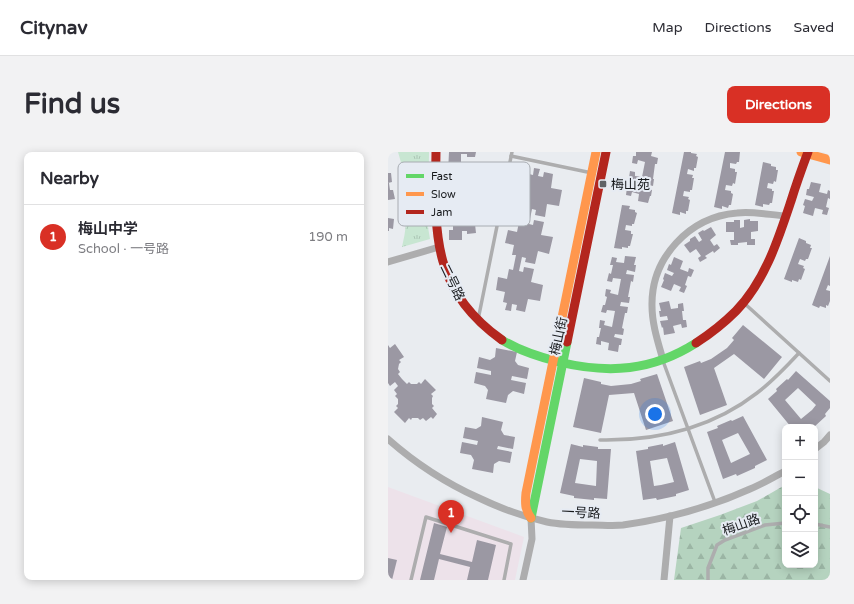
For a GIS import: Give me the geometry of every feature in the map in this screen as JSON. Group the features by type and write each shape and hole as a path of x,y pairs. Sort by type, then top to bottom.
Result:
{"street":[{"name":"梅山街","path":"531,518 527,513 525,505 526,493 596,152"},
{"name":"梅山街","path":"523,580 532,539 531,518 606,152"},
{"name":"二号路","path":"436,226 438,247 443,263 449,279 460,299 478,321 500,340 532,355 587,368 609,370 647,365 677,354 703,339 726,320 756,286 776,245 805,153"},
{"path":"805,153 830,160"},
{"path":"663,360 652,316 652,294 654,283 660,268 674,245 689,230 718,216 738,212 749,212 786,216"},
{"path":"388,262 438,247"},
{"path":"818,446 830,435"},
{"name":"一号路","path":"388,439 429,472 462,491 496,506 531,518 548,522 579,525 621,525 670,516 751,489 782,473"},
{"path":"664,580 670,516"}],"lane":[{"path":"512,154 601,175"},
{"path":"478,321 497,226"},
{"path":"743,302 830,381"},
{"path":"600,440 630,440 660,436 688,429 717,417 744,403 768,385 799,353"},
{"path":"663,360 715,502"},
{"path":"411,580 426,517 511,544 504,580"},
{"name":"梅山路","path":"708,580 708,568 717,545 725,540 765,525 782,523"},
{"path":"818,525 830,527"}],"shaded area":[{"path":"388,487 524,537 515,580 388,580"}],"green space":[{"path":"398,152 429,152 429,162 400,162"},
{"path":"406,226 428,226 430,239 402,247"},
{"path":"782,487 782,568 818,568 818,488 830,494 830,580 674,580 681,528 757,501"}],"building":[{"path":"449,152 476,152 475,157 467,157 467,154 461,154 461,162 448,162"},
{"path":"636,152 652,152 651,156 658,158 657,164 655,164 653,186 645,184 645,188 652,190 648,203 638,201 639,194 632,192 631,196 626,195 627,187 630,188 630,171 635,172 635,176 642,177 645,162 638,160 637,164 632,163 633,156 636,156"},
{"path":"684,152 697,154 696,156 698,157 696,168 694,168 694,171 688,169 687,174 693,175 692,178 694,178 692,190 690,190 690,192 684,191 683,196 689,197 688,199 690,200 688,211 686,211 686,214 680,212 680,215 672,213"},
{"path":"725,152 740,152 739,162 736,164 730,163 730,168 735,169 735,172 737,172 735,184 733,183 732,186 726,185 725,190 731,191 733,194 731,205 729,205 728,208 722,206 722,209 714,207"},
{"path":"763,162 771,164 771,166 776,167 776,170 778,170 776,182 774,181 773,184 768,183 767,188 774,191 772,203 769,205 763,204 763,207 755,205"},
{"path":"534,168 540,169 538,176 543,177 544,172 553,174 551,188 562,190 559,206 547,204 545,217 535,215 536,210 532,209 530,219 530,174 533,175"},
{"path":"388,173 391,173 392,182 388,183"},
{"path":"811,182 821,184 819,192 827,194 828,190 830,191 830,199 828,198 826,207 829,208 827,215 822,214 823,210 815,208 813,216 803,213 805,199 812,201 814,197 806,195 807,189 809,189"},
{"path":"388,183 390,190 393,190 395,199 388,200"},
{"path":"622,205 630,206 629,209 635,210 637,213 634,224 632,224 632,226 626,225 625,230 631,231 631,234 633,234 630,246 628,246 628,248 622,247 622,249 614,248"},
{"path":"388,218 394,219 393,229 389,228 389,231 388,231"},
{"path":"750,219 750,221 758,221 758,231 751,232 751,239 755,239 755,245 747,245 747,242 738,243 738,245 731,245 730,240 734,240 734,232 726,232 726,222 740,220 740,228 744,227 744,220"},
{"path":"534,220 544,222 541,235 553,237 549,254 538,251 535,264 525,262 526,258 522,257 519,271 523,272 524,267 534,269 531,282 543,285 540,301 528,299 525,312 516,310 517,305 512,304 511,311 505,310 507,303 503,302 505,292 496,290 498,277 507,279 509,269 513,270 516,255 512,255 514,245 505,243 508,230 517,232 518,226 533,225"},
{"path":"453,226 475,226 476,233 467,234 467,231 462,231 462,240 449,240 449,230 453,230"},
{"path":"711,227 716,235 710,240 714,246 717,244 720,248 714,253 713,251 705,256 707,258 700,262 698,258 701,256 696,249 690,253 684,245 695,236 699,242 702,240 698,233"},
{"path":"799,238 806,241 806,243 811,245 810,248 812,248 808,259 805,261 800,259 798,264 804,266 803,268 805,269 801,280 799,279 798,282 792,280 792,282 784,279"},
{"path":"625,256 636,257 634,265 636,265 635,272 627,270 626,274 634,275 633,282 631,281 628,297 630,297 629,303 621,302 620,306 628,307 627,313 625,313 622,328 624,329 623,335 615,334 614,337 622,339 618,352 608,350 609,343 601,341 601,345 596,344 601,328 599,328 600,320 605,321 604,325 612,327 615,311 607,310 606,313 601,312 607,297 605,296 606,289 611,290 610,293 618,295 621,279 613,278 612,282 607,281 609,273 611,274 613,265 610,265 612,257 617,258 616,262 624,263"},
{"path":"830,256 830,286 828,285 826,290 830,291 830,301 828,306 826,305 826,308 820,306 819,308 812,305"},
{"path":"674,257 683,261 680,269 688,272 689,268 694,270 691,277 688,276 685,285 687,286 684,293 679,291 681,287 674,284 671,291 661,287 665,273 672,276 674,273 667,270"},
{"path":"669,301 671,309 678,308 678,304 683,303 683,320 686,320 687,327 682,328 681,324 673,326 675,333 664,335 663,327 662,328 660,321 668,320 667,316 660,317 659,311 661,311 659,303"},
{"path":"743,325 782,357 764,379 734,354 714,368 727,405 700,415 684,367 700,361 701,363 711,359 727,348 734,340 732,338"},
{"path":"395,344 404,357 399,360 401,362 398,369 400,372 398,374 402,379 407,384 409,382 411,384 417,384 419,382 421,384 425,379 436,390 431,394 433,396 432,404 434,406 432,408 437,414 433,419 431,417 426,421 423,418 420,420 418,418 412,418 411,420 409,418 405,423 394,412 398,408 396,406 398,404 398,399 395,396 397,394 394,390 398,386 395,382 390,386 388,383 388,345 390,348"},
{"path":"496,348 517,352 515,361 518,365 529,368 527,379 512,376 511,380 526,383 524,394 513,391 508,395 506,403 486,399 488,390 485,386 474,383 476,372 491,375 491,371 477,368 479,357 490,360 495,357"},
{"path":"796,371 830,401 830,408 825,414 826,416 817,424 789,424 768,399 787,379 788,380","holes":["798,388 816,405 801,419 785,400"]},
{"path":"657,374 673,421 646,430 634,393 609,395 601,433 573,427 584,378 611,386 631,384 641,381 640,379"},
{"path":"743,416 767,460 755,466 755,468 737,476 736,474 723,479 707,432 718,428 717,426 731,420 732,421","holes":["738,433 750,454 731,463 722,440"]},
{"path":"482,417 503,422 501,430 504,435 515,437 513,449 498,446 497,449 512,452 510,463 499,461 494,464 493,473 472,469 474,460 471,455 460,453 462,442 477,445 478,441 463,438 465,427 476,429 481,426"},
{"path":"675,442 689,490 676,494 676,496 657,500 656,498 643,500 636,451 663,444 663,446","holes":["667,458 674,482 654,486 650,461"]},
{"path":"571,444 583,447 583,445 598,447 598,449 611,449 607,499 594,498 594,500 574,498 574,496 560,493","holes":["580,459 597,461 596,486 575,483"]},
{"path":"434,523 447,527 440,554 472,562 477,540 496,545 488,580 467,580 470,567 439,559 434,580 420,580"},
{"path":"388,558 397,560 392,580 388,580"}],"traffic: fast":[{"path":"502,340 530,353 559,362 577,366 613,369 630,368 663,359 696,343"},
{"path":"531,518 567,342"}],"traffic: slow":[{"path":"531,518 526,506 526,493 596,152"},
{"path":"801,152 830,160"}],"traffic: jam":[{"path":"436,152 436,162"},
{"path":"567,342 606,152"},
{"path":"696,343 717,328 736,311 755,287 776,245 808,152"},
{"path":"437,226 442,256 449,279 461,300 478,321 502,340"}],"place":[{"name":"梅山苑","path":"603,184"},
{"name":"梅山中学","path":"451,533"}]}
